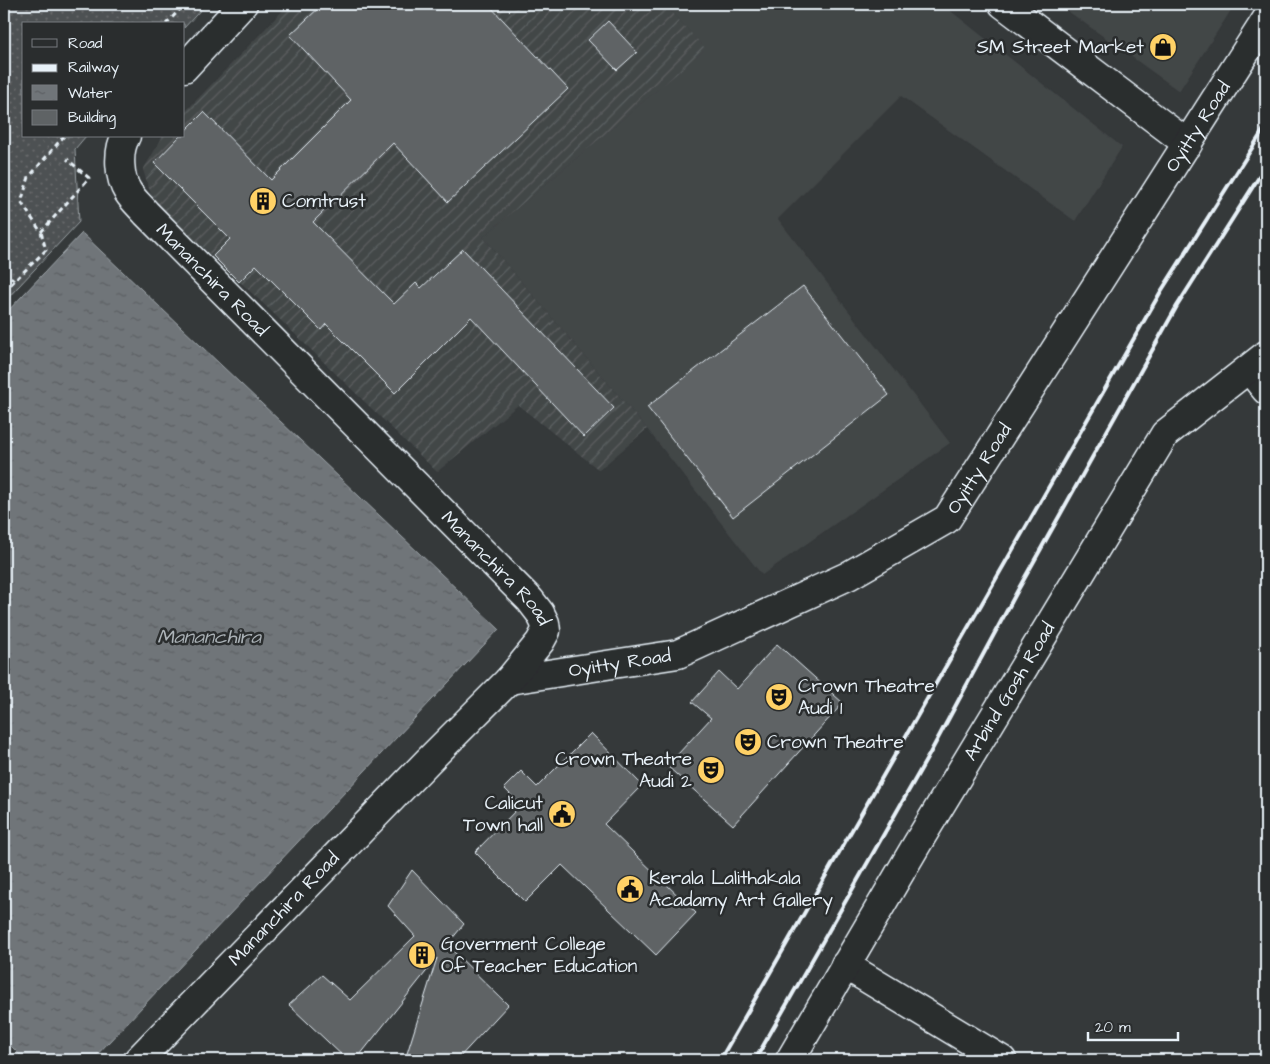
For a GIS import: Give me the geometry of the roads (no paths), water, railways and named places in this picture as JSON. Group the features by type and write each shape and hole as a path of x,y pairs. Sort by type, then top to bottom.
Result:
{"main road":[{"path":"185,67 243,4"},
{"path":"1003,4 1188,144"},
{"name":"Oyitty Road","path":"509,680 678,654 848,576 947,518 1266,20"},
{"name":"Mananchira Road","path":"125,138 122,143 119,163 127,191 146,213 523,593 540,613 545,623 546,631 540,642 509,680 138,1060"},
{"path":"1258,362 1266,390"},
{"name":"Arbind Gosh Road","path":"790,1060 845,965 1165,434 1258,362"},
{"path":"845,965 1002,1060"}],"water":[{"name":"Mananchira","path":"82,233 499,629 92,1060 25,1060 4,1039 4,315"}],"railway":[{"path":"720,1060 1160,293 1266,126"},
{"path":"755,1060 929,755 1019,588 1177,306 1266,166"}],"place":[{"name":"SM Street Market","path":"1163,47"},
{"name":"Comtrust","path":"263,201"},
{"name":"Crown Theatre Audi 1","path":"779,697"},
{"name":"Crown Theatre","path":"748,742"},
{"name":"Crown Theatre Audi 2","path":"711,770"},
{"name":"Calicut Town hall","path":"562,814"},
{"name":"Kerala Lalithakala Acadamy Art Gallery","path":"630,889"},
{"name":"Goverment College Of Teacher Education","path":"422,955"}]}
